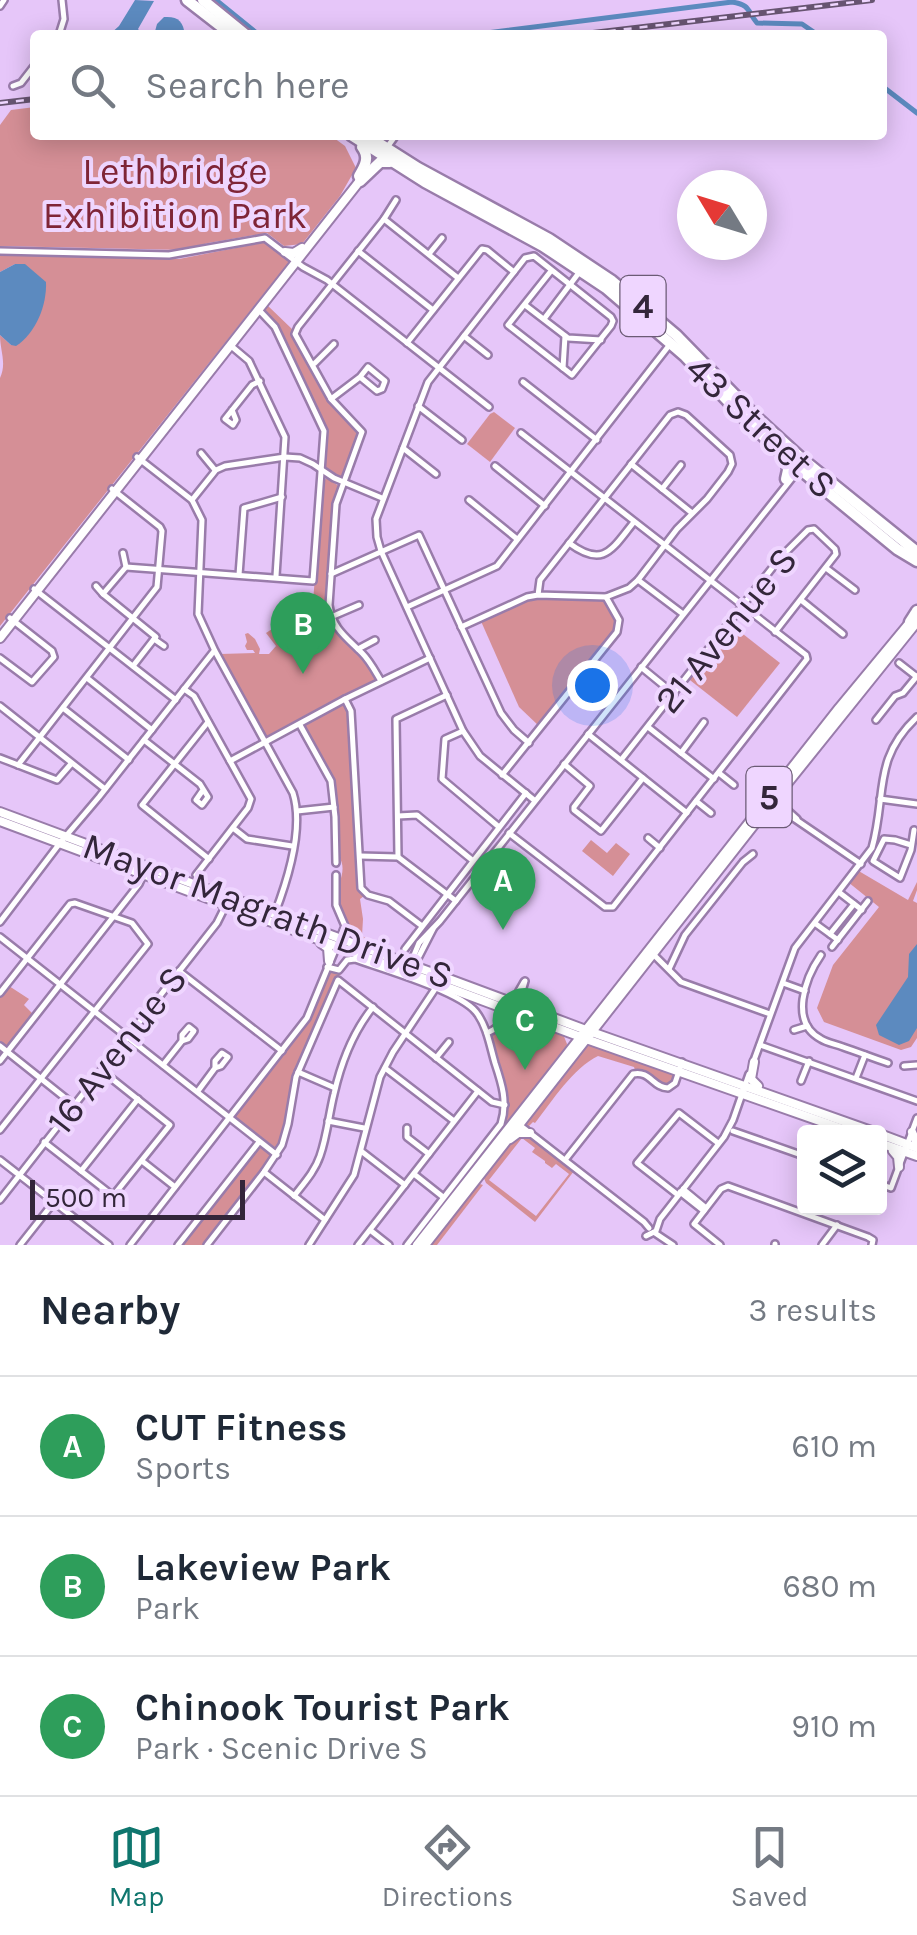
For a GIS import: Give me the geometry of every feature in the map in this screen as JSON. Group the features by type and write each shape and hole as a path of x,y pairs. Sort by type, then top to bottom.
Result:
{"highway":[{"path":"187,0 226,30"},
{"path":"203,0 240,30"},
{"path":"355,140 366,154 359,179"},
{"name":"43 Street S","path":"361,140 549,239 612,281 754,415 802,466"},
{"name":"43 Street S","path":"371,140 391,162 581,270 675,341 782,454 879,525 897,548 917,564"},
{"path":"359,179 380,162 391,162"},
{"path":"656,328 664,343 663,356 675,352 686,356"},
{"path":"782,454 787,480 799,475 802,466"},
{"path":"879,525 917,549"}],"main road":[{"path":"0,635 381,150"},
{"path":"295,260 359,179"},
{"path":"284,252 294,254 302,248"},
{"name":"5","path":"586,1034 612,1006 915,617"},
{"name":"5","path":"586,1034 630,973 756,823 771,799"},
{"path":"756,823 774,810 786,814"},
{"name":"Mayor Magrath Drive S","path":"0,812 64,840 197,885"},
{"name":"Mayor Magrath Drive S","path":"4,823 64,840"},
{"name":"Mayor Magrath Drive S","path":"146,870 184,880 228,901 534,1016 680,1066"},
{"name":"Mayor Magrath Drive S","path":"228,901 259,908 313,937 337,941 358,954 410,968"},
{"path":"313,937 328,948 328,964"},
{"path":"534,1016 584,1021 630,973"},
{"path":"612,1006 606,1028 626,1048"},
{"path":"534,1016 566,1036 569,1046 560,1063"},
{"path":"586,1034 640,1052 655,1053"},
{"path":"423,1245 586,1034"},
{"path":"556,1078 586,1034"},
{"path":"423,1245 516,1123 578,1053 590,1044 626,1048"},
{"name":"Mayor Magrath Drive S","path":"626,1048 655,1053 680,1066"},
{"path":"754,1062 752,1081 770,1094 846,1125"},
{"path":"680,1066 741,1094 831,1125"},
{"path":"704,1075 732,1094 770,1094"},
{"path":"741,1094 788,1100"},
{"path":"887,1142 913,1150 912,1132"},
{"path":"503,1145 516,1134 530,1133"},
{"path":"887,1146 896,1154 900,1167"}],"street":[{"path":"60,30 64,20 62,0"},
{"path":"14,86 30,71"},
{"path":"381,150 390,140"},
{"path":"381,681 368,659 339,632 329,605 336,504 362,432 331,399 296,330 396,200"},
{"path":"384,219 458,278"},
{"path":"0,251 169,255 262,237 332,284 489,407"},
{"path":"429,254 442,238"},
{"path":"407,343 482,248 514,272"},
{"path":"358,251 433,310"},
{"path":"534,800 472,746 463,731 381,551 376,518 428,382 524,258 531,256 552,270 613,322 572,375 508,325 552,270"},
{"path":"544,320 581,270"},
{"path":"525,304 568,338 600,340"},
{"path":"126,566 313,581 322,426 274,325 257,308"},
{"path":"464,336 488,355"},
{"path":"563,368 565,336"},
{"path":"407,607 497,566 675,341"},
{"path":"229,344 250,361 285,436 276,578"},
{"path":"314,364 334,344"},
{"path":"331,399 360,378 366,368 370,367 385,381 381,391 377,391 360,378"},
{"path":"232,410 260,381"},
{"path":"523,382 597,440"},
{"path":"418,406 462,440"},
{"path":"462,626 527,597 606,596 623,591 638,580 728,472 732,460 727,452 686,416 678,412 670,415 540,580 538,595"},
{"path":"509,832 611,909 807,659 522,432"},
{"path":"402,448 436,474"},
{"path":"201,453 216,470"},
{"path":"192,500 216,470 230,464 285,457 306,460 382,498"},
{"path":"139,458 192,500 202,520 198,614 214,651 292,793 297,811 288,877 273,918"},
{"path":"630,464 692,513"},
{"path":"662,490 682,465"},
{"path":"495,466 545,506"},
{"path":"410,968 433,929 787,480"},
{"path":"18,765 157,587 162,531 114,490"},
{"path":"239,575 244,508 282,496"},
{"path":"469,500 518,539"},
{"path":"569,542 581,552 604,555 634,522"},
{"name":"21 Avenue S","path":"621,760 783,555 811,528 836,552 826,568"},
{"path":"330,574 419,535 500,713 529,743"},
{"path":"123,553 126,566"},
{"path":"103,594 126,566"},
{"path":"775,632 826,568 854,590"},
{"path":"638,580 683,614"},
{"path":"96,586 156,637 133,666"},
{"path":"36,590 176,700"},
{"path":"502,774 618,628 619,620 606,596"},
{"path":"801,600 844,634"},
{"path":"331,617 359,605"},
{"path":"0,658 32,682 54,658 52,651 12,619"},
{"path":"154,639 164,646"},
{"path":"358,648 375,640"},
{"path":"0,922 214,651"},
{"path":"230,762 344,698 430,658"},
{"path":"876,720 917,677 899,663"},
{"path":"641,667 674,694"},
{"path":"86,678 152,730"},
{"path":"581,678 612,703"},
{"path":"184,688 194,696 251,799 208,859 197,885"},
{"path":"398,857 396,719 447,694"},
{"path":"344,698 351,711 362,890 389,901 422,926"},
{"path":"62,708 128,760"},
{"path":"1,709 105,790"},
{"path":"911,884 873,862 888,756 897,738 917,716"},
{"path":"208,722 142,806 208,859"},
{"path":"681,752 704,722"},
{"path":"299,724 331,781 336,864"},
{"path":"648,726 716,776 734,784"},
{"path":"463,731 445,740 442,779 500,826"},
{"path":"588,734 688,812"},
{"path":"144,740 203,790"},
{"path":"0,758 57,780 71,763"},
{"path":"564,764 590,786 574,810 601,831 643,778"},
{"path":"405,949 526,793"},
{"path":"771,799 797,820"},
{"path":"771,799 861,864"},
{"path":"880,799 917,804"},
{"path":"696,801 712,813"},
{"path":"297,811 334,807"},
{"path":"398,816 417,815 472,860"},
{"path":"233,828 247,839 292,846"},
{"path":"900,878 914,830"},
{"path":"648,838 660,848"},
{"path":"639,1245 731,1129 795,948 884,839 910,845"},
{"path":"669,970 685,935 742,862 753,854"},
{"path":"360,856 398,857 456,900"},
{"path":"0,1061 146,870"},
{"path":"130,1245 308,1018 345,926 336,905 336,875"},
{"path":"840,892 862,910"},
{"name":"16 Avenue S","path":"0,1200 218,923 228,901"},
{"path":"832,947 868,901"},
{"path":"0,993 70,904 132,923 148,944 0,1130"},
{"path":"830,934 854,904"},
{"path":"816,923 838,940"},
{"path":"0,937 277,1155"},
{"path":"651,952 682,982 770,1014"},
{"path":"821,955 805,991 802,1008 807,1026 820,1040 888,1064"},
{"name":"Mayor Magrath Drive S","path":"328,964 339,970 347,960 355,959 469,1004 487,1033 505,1105"},
{"path":"179,971 282,1051"},
{"path":"206,1245 277,1155 286,1135 298,1072 338,980 494,1104 505,1105 496,1131 407,1245"},
{"path":"783,983 805,991"},
{"path":"308,1245 350,1183 385,1068 435,989"},
{"path":"487,1033 498,1027 511,1006"},
{"path":"294,1196 321,1154 335,1088 353,1037 372,1008"},
{"path":"794,1030 807,1026"},
{"path":"163,1065 182,1041"},
{"path":"436,1058 448,1042"},
{"path":"760,1045 917,1101"},
{"path":"0,1046 74,1104"},
{"path":"856,1078 865,1056"},
{"path":"801,1081 808,1061"},
{"path":"904,1066 917,1065"},
{"path":"565,1160 633,1074 647,1075 665,1088 674,1083 680,1066"},
{"path":"197,1092 215,1068"},
{"path":"385,1068 454,1122"},
{"path":"44,1142 113,1196 142,1160 170,1124 101,1070"},
{"path":"298,1072 335,1088"},
{"path":"358,1245 478,1091"},
{"path":"81,1171 138,1099"},
{"path":"705,1209 637,1163 676,1114 684,1115 719,1144"},
{"path":"912,1132 917,1118"},
{"path":"328,1121 366,1128"},
{"path":"516,1123 673,1245"},
{"path":"407,1128 407,1137 429,1154"},
{"path":"731,1129 797,1153"},
{"path":"178,1245 259,1142"},
{"path":"887,1187 891,1188 913,1150"},
{"path":"362,1151 405,1186"},
{"path":"0,1160 109,1245"},
{"path":"142,1160 175,1187"},
{"path":"264,1172 326,1220"},
{"path":"414,1174 444,1198"},
{"path":"720,1245 694,1224 724,1186 837,1225 873,1242"},
{"path":"20,1245 54,1202"},
{"path":"822,1245 837,1225"},
{"path":"370,1230 389,1245"}],"green space":[{"name":"Lethbridge Exhibition Park","path":"30,108 30,140 337,140 345,146 356,168 340,196 302,244 284,246 267,233 184,250 0,246 0,125 11,110"},
{"path":"266,242 290,261 0,626 0,335 11,345 15,264 0,272 0,251 179,259"},
{"path":"266,304 293,330 333,404 359,430 360,437 341,478 324,466 323,424 276,324 262,309"},
{"path":"494,412 515,428 490,462 467,444"},
{"path":"327,478 340,487 333,504 326,604 334,626 377,679 267,738 220,654 255,653 245,646 248,633 255,639 259,654 269,654 276,646 266,633 290,617 295,624 313,601 323,481"},
{"path":"527,597 606,597 617,617 617,632 541,728 519,707 480,619"},
{"path":"729,623 780,663 737,717 686,677"},
{"path":"344,702 349,712 358,885 364,896 360,899 362,936 368,939 364,944 344,934 346,920 337,896 342,867 333,781 302,725"},
{"path":"591,840 607,853 616,843 630,854 613,876 582,851"},
{"path":"857,870 908,900 917,882 913,901 917,903 917,1038 911,1047 901,1050 824,1022 817,1008 833,965 879,907 848,882"},
{"path":"346,969 336,979 294,1076 286,1123 275,1151 232,1117 311,1018 327,973"},
{"path":"9,986 29,999 24,1005 33,1014 7,1046 0,1041 0,998"},
{"path":"513,1015 563,1034 566,1051 416,1245 409,1245 495,1135 507,1104 490,1039"},
{"path":"590,1044 679,1071 675,1083 668,1088 636,1073 634,1067 598,1056 572,1077 529,1126 529,1133 518,1125 578,1053"},
{"path":"529,1136 574,1171 535,1222 486,1183 483,1176 514,1137","holes":["522,1138 535,1148 532,1152 545,1163 552,1168 556,1164 569,1174 536,1216 489,1180"]},
{"path":"260,1146 273,1159 205,1245 181,1245"},
{"path":"475,1185 483,1185 437,1245 429,1245"}],"water":[{"path":"135,0 154,1 139,30 115,30"},
{"path":"164,17 173,17 184,30 155,30"},
{"path":"15,264 25,264 46,282 39,318 16,346 0,335 0,272"},
{"path":"917,944 917,1028 909,1041 899,1045 879,1035 876,1025 908,977 909,954"}],"waterway":[{"path":"216,0 253,30"},
{"path":"511,30 732,2 746,7 757,23 802,24 811,30"},
{"path":"887,90 917,113"}],"railway":[{"path":"618,30 872,0"},
{"path":"0,103 30,100"}],"place":[{"name":"Lakeview Park","path":"303,674"},
{"name":"CUT Fitness","path":"503,930"},
{"name":"Chinook Tourist Park","path":"525,1070"}]}
